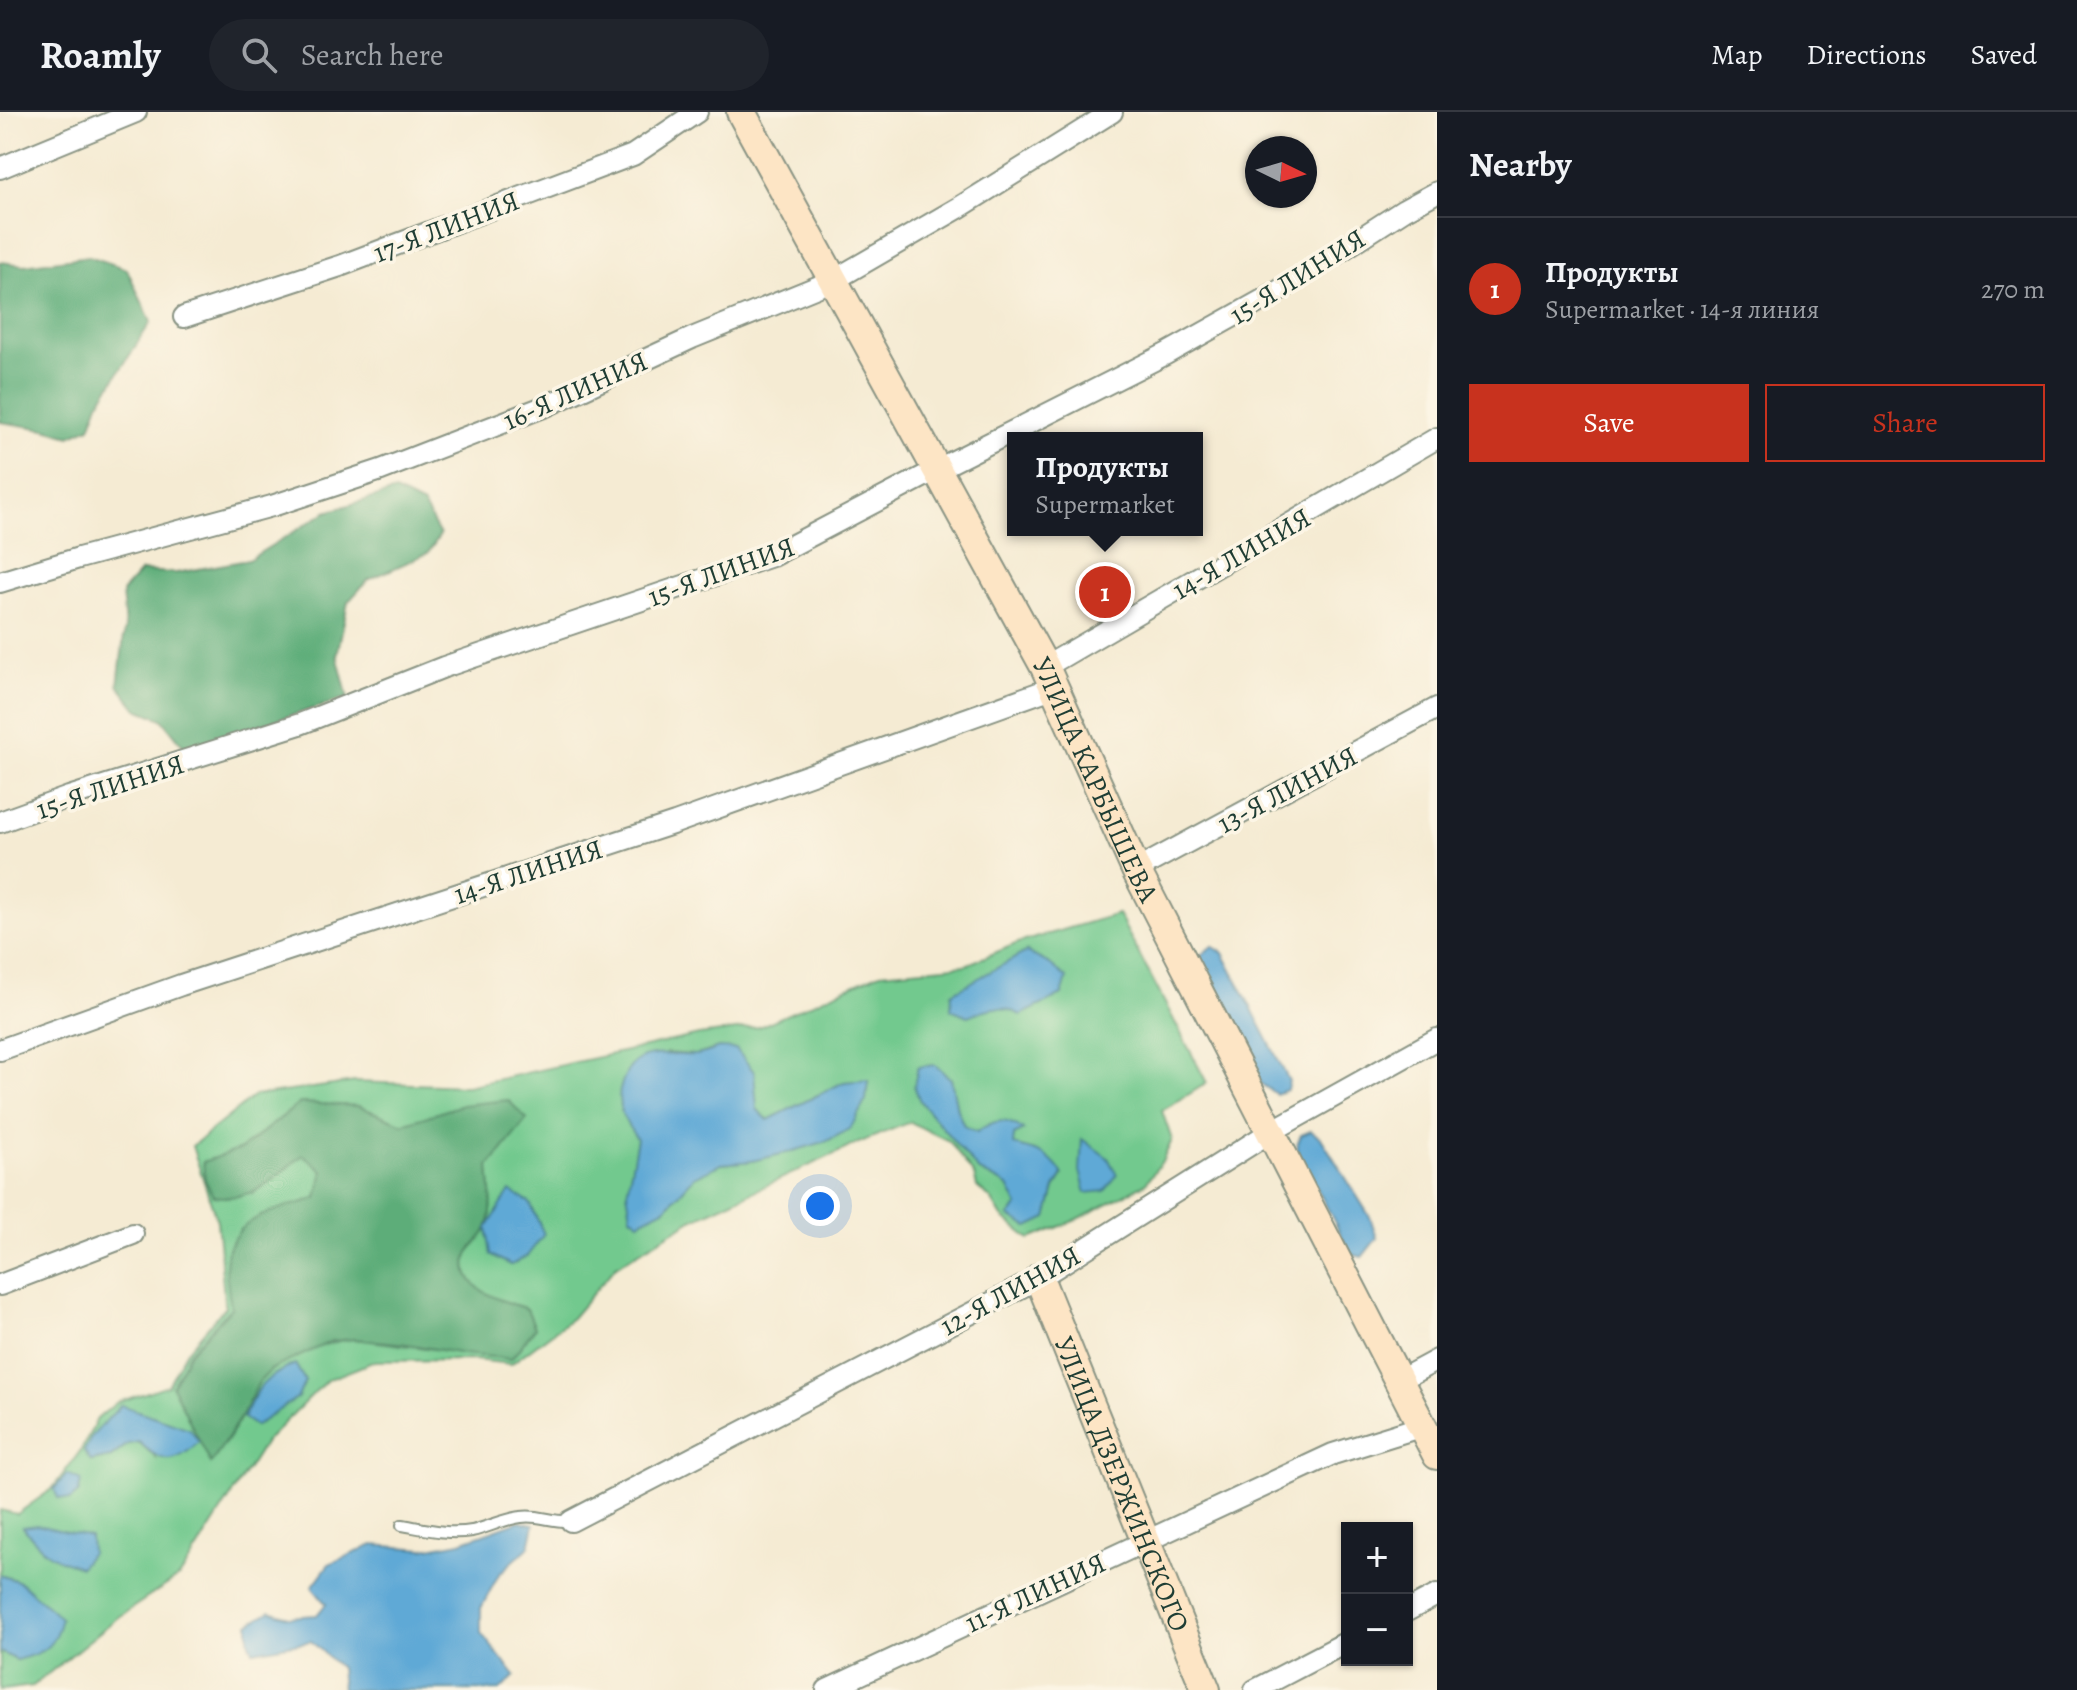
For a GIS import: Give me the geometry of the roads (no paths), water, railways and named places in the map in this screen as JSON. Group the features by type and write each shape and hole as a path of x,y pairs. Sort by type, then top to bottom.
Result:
{"main road":[{"name":"УЛИЦА КАРБЫШЕВА","path":"741,112 1050,677 1136,870 1437,1455"},
{"name":"УЛИЦА ДЗЕРЖИНСКОГО","path":"1039,1278 1206,1690"}],"street":[{"path":"0,168 136,112"},
{"name":"17-Я ЛИНИЯ","path":"184,317 340,266 633,155 697,112"},
{"name":"16-Я ЛИНИЯ","path":"0,582 272,506 381,470 546,406 692,338 834,280 960,207 1112,112"},
{"name":"15-Я ЛИНИЯ","path":"1011,432 1166,354 1277,292 1437,192"},
{"name":"15-Я ЛИНИЯ","path":"0,822 300,724 444,667 772,556 1007,434"},
{"name":"14-Я ЛИНИЯ","path":"0,1050 181,985 675,823 1050,677 1437,438"},
{"name":"13-Я ЛИНИЯ","path":"1136,870 1437,708"},
{"name":"12-Я ЛИНИЯ","path":"571,1521 1039,1278 1272,1131 1437,1039"},
{"path":"0,1285 133,1234"},
{"path":"1400,1380 1437,1360"},
{"name":"11-Я ЛИНИЯ","path":"827,1690 1333,1454 1423,1426"},
{"path":"1413,1608 1437,1595"},
{"path":"1255,1690 1341,1645"}],"lane":[{"path":"402,1525 454,1533 539,1515 560,1522 571,1521"}],"water":[{"path":"1212,946 1223,953 1289,1081 1287,1090 1276,1094 1261,1084 1199,957"},
{"path":"1026,952 1050,964 1067,978 1062,995 1021,1015 995,1008 968,1016 951,1009 952,993"},
{"path":"719,1048 736,1049 754,1072 757,1109 768,1120 844,1082 868,1080 866,1100 850,1129 827,1141 790,1152 721,1164 694,1177 666,1208 639,1222 631,1216 627,1192 637,1139 620,1106 622,1083 635,1062 643,1058 652,1055 698,1055"},
{"path":"935,1065 951,1079 957,1110 964,1126 977,1132 994,1122 1011,1123 1024,1130 1014,1135 1013,1145 1042,1154 1058,1168 1063,1175 1055,1188 1047,1218 1028,1227 1009,1216 1018,1206 1008,1186 978,1170 920,1101 914,1086 918,1067"},
{"path":"1311,1131 1321,1138 1370,1217 1377,1238 1362,1257 1351,1254 1296,1148 1301,1135"},
{"path":"1082,1139 1108,1158 1117,1175 1105,1191 1086,1193 1080,1171"},
{"path":"510,1191 530,1203 544,1234 527,1256 511,1265 491,1255 487,1228"},
{"path":"295,1364 305,1381 298,1397 255,1426 243,1418 263,1385 275,1374"},
{"path":"121,1405 190,1429 199,1442 175,1458 155,1455 139,1442 128,1444 111,1457 91,1461 84,1451 92,1436"},
{"path":"67,1474 81,1480 79,1492 70,1500 58,1498 54,1489"},
{"path":"519,1521 534,1524 529,1547 499,1574 481,1608 481,1633 515,1676 500,1690 342,1690 340,1668 311,1641 253,1651 249,1624 270,1611 289,1617 317,1615 326,1604 312,1587 329,1564 373,1545 424,1549 461,1542"},
{"path":"37,1525 90,1537 91,1553 80,1567 53,1557 23,1527"},
{"path":"0,1575 20,1582 61,1618 51,1642 34,1655 16,1660 0,1652"}],"place":[{"name":"Продукты","path":"1105,592"}]}
